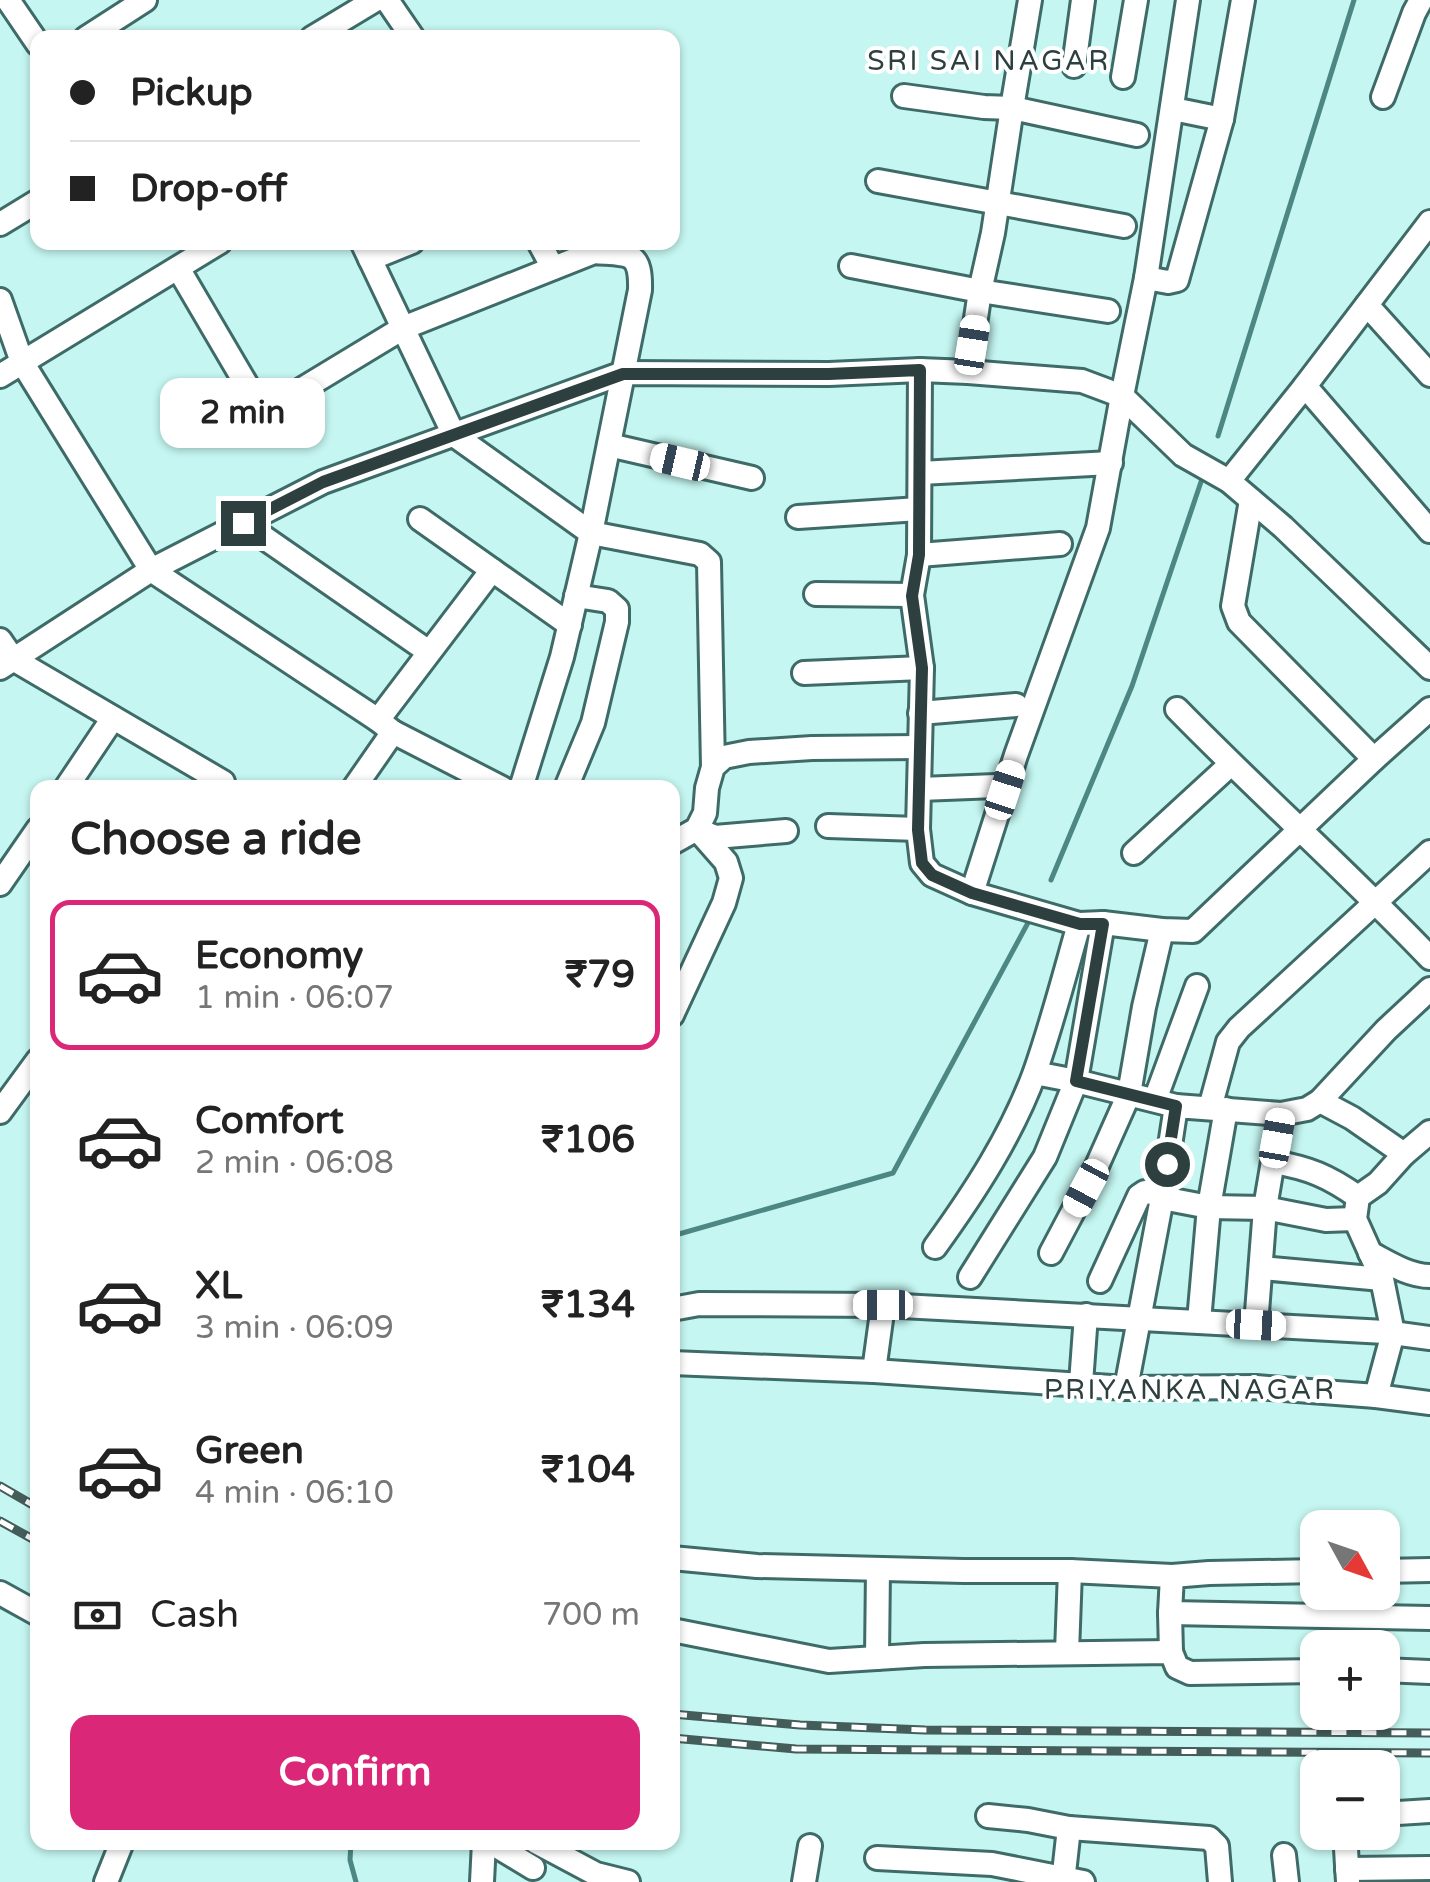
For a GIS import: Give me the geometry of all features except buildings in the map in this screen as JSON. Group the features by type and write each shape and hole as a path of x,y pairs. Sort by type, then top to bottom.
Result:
{"street":[{"path":"8,0 30,32"},
{"path":"98,30 145,0"},
{"path":"325,30 375,0"},
{"path":"388,0 408,30"},
{"path":"968,372 1030,0"},
{"path":"1074,66 1083,0"},
{"path":"1123,77 1136,0"},
{"path":"972,893 1016,755 1098,528 1146,278 1188,0"},
{"path":"1146,278 1177,280 1222,119 1243,0"},
{"path":"1384,97 1421,0"},
{"path":"904,96 1012,108 1136,135"},
{"path":"1172,110 1222,119"},
{"path":"878,180 1124,226"},
{"path":"0,224 30,206"},
{"path":"1229,482 1430,222"},
{"path":"0,376 207,250"},
{"path":"543,250 552,268"},
{"path":"366,251 454,435 591,533 700,554 709,562 713,767 706,814 696,829 680,838"},
{"path":"178,268 259,406 271,408 403,328 594,252 627,254 635,259 640,268 640,290 591,533 562,657 523,780"},
{"path":"851,266 1108,311"},
{"path":"0,300 22,362 152,570 466,780"},
{"path":"1367,304 1430,375"},
{"path":"920,370 919,555 912,596 922,668 918,830 922,863 932,875 972,893 1091,924 1193,931 1430,708"},
{"path":"4,656 152,570 323,482 623,374 920,370 1082,382 1122,396 1183,455 1229,482 1284,527 1430,668"},
{"path":"1305,386 1430,531"},
{"path":"609,445 752,478"},
{"path":"920,473 1111,463"},
{"path":"1251,500 1232,606 1234,613 1374,758"},
{"path":"798,516 920,509"},
{"path":"420,519 570,625"},
{"path":"243,523 429,652"},
{"path":"919,555 1060,544"},
{"path":"358,780 429,652 492,570"},
{"path":"816,594 912,596"},
{"path":"569,780 592,723 618,609 608,601 576,596"},
{"path":"4,656 215,780"},
{"path":"804,673 922,668"},
{"path":"920,713 1016,705"},
{"path":"1178,708 1430,958"},
{"path":"71,780 113,718"},
{"path":"713,767 724,757 748,752 920,747"},
{"path":"1134,854 1231,764"},
{"path":"920,788 996,786"},
{"path":"828,826 918,830"},
{"path":"696,829 715,837 786,831"},
{"path":"680,998 732,878 726,862 696,829"},
{"path":"0,884 30,840"},
{"path":"1199,1321 1218,1109 1228,1042 1270,998 1430,852"},
{"path":"935,1247 970,1198 1008,1131 1091,924"},
{"path":"970,1277 1045,1157 1076,1081 1091,924"},
{"path":"1051,1253 1129,1094 1162,930"},
{"path":"1126,1388 1162,1196 1165,1103 1196,986"},
{"path":"1034,1074 1165,1103 1281,1114 1307,1109 1320,1102 1430,989"},
{"path":"0,1112 30,1074"},
{"path":"1320,1102 1352,1118 1404,1154"},
{"path":"1256,1325 1266,1208 1281,1114"},
{"path":"1100,1280 1139,1196 1145,1192 1209,1207 1266,1208 1326,1220 1356,1208 1404,1154 1430,1132"},
{"path":"1273,1162 1308,1168 1334,1180 1356,1208 1382,1279 1393,1333 1376,1396"},
{"path":"1370,1254 1397,1268 1430,1276"},
{"path":"1261,1268 1382,1279"},
{"path":"680,1308 699,1304 883,1305 1199,1321 1430,1338"},
{"path":"874,1372 883,1305"},
{"path":"1081,1383 1086,1315"},
{"path":"680,1363 1126,1388 1256,1387 1430,1402"},
{"path":"680,1559 878,1570 1172,1576 1300,1572"},
{"path":"878,1570 878,1658"},
{"path":"1400,1571 1430,1570"},
{"path":"1067,1652 1070,1571"},
{"path":"1172,1576 1171,1652 1178,1668 1190,1673 1300,1671"},
{"path":"0,1593 30,1610"},
{"path":"1170,1612 1430,1618"},
{"path":"680,1632 829,1661 924,1654 1171,1652"},
{"path":"1400,1671 1430,1672"},
{"path":"1400,1813 1430,1811"},
{"path":"988,1816 1069,1828 1209,1838 1217,1846 1220,1882"},
{"path":"876,1858 992,1864 1070,1881 1069,1828"},
{"path":"804,1882 810,1846"},
{"path":"106,1882 119,1850"},
{"path":"482,1882 486,1850"},
{"path":"498,1850 532,1875"},
{"path":"532,1875 534,1850"},
{"path":"548,1850 595,1878 628,1882"},
{"path":"1346,1850 1348,1875 1430,1868"},
{"path":"1284,1855 1287,1882"}],"waterway":[{"path":"1218,436 1354,0"},
{"path":"1051,880 1132,686 1204,473"},
{"path":"680,1234 893,1173 1030,919"},
{"path":"351,1850 356,1882"}],"railway":[{"path":"0,1486 30,1503"},
{"path":"0,1521 30,1538"},
{"path":"680,1715 925,1730 1430,1733"},
{"path":"680,1739 796,1749 1430,1753"}],"district":[{"name":"SRI SAI NAGAR","path":"989,60"},
{"name":"PRIYANKA NAGAR","path":"1190,1389"}],"route":[{"path":"243,523 323,482 623,374 920,370 919,555 912,596 922,668 918,830 922,863 932,875 972,893 1080,924 1103,924 1076,1081 1176,1106 1167,1164"}]}
